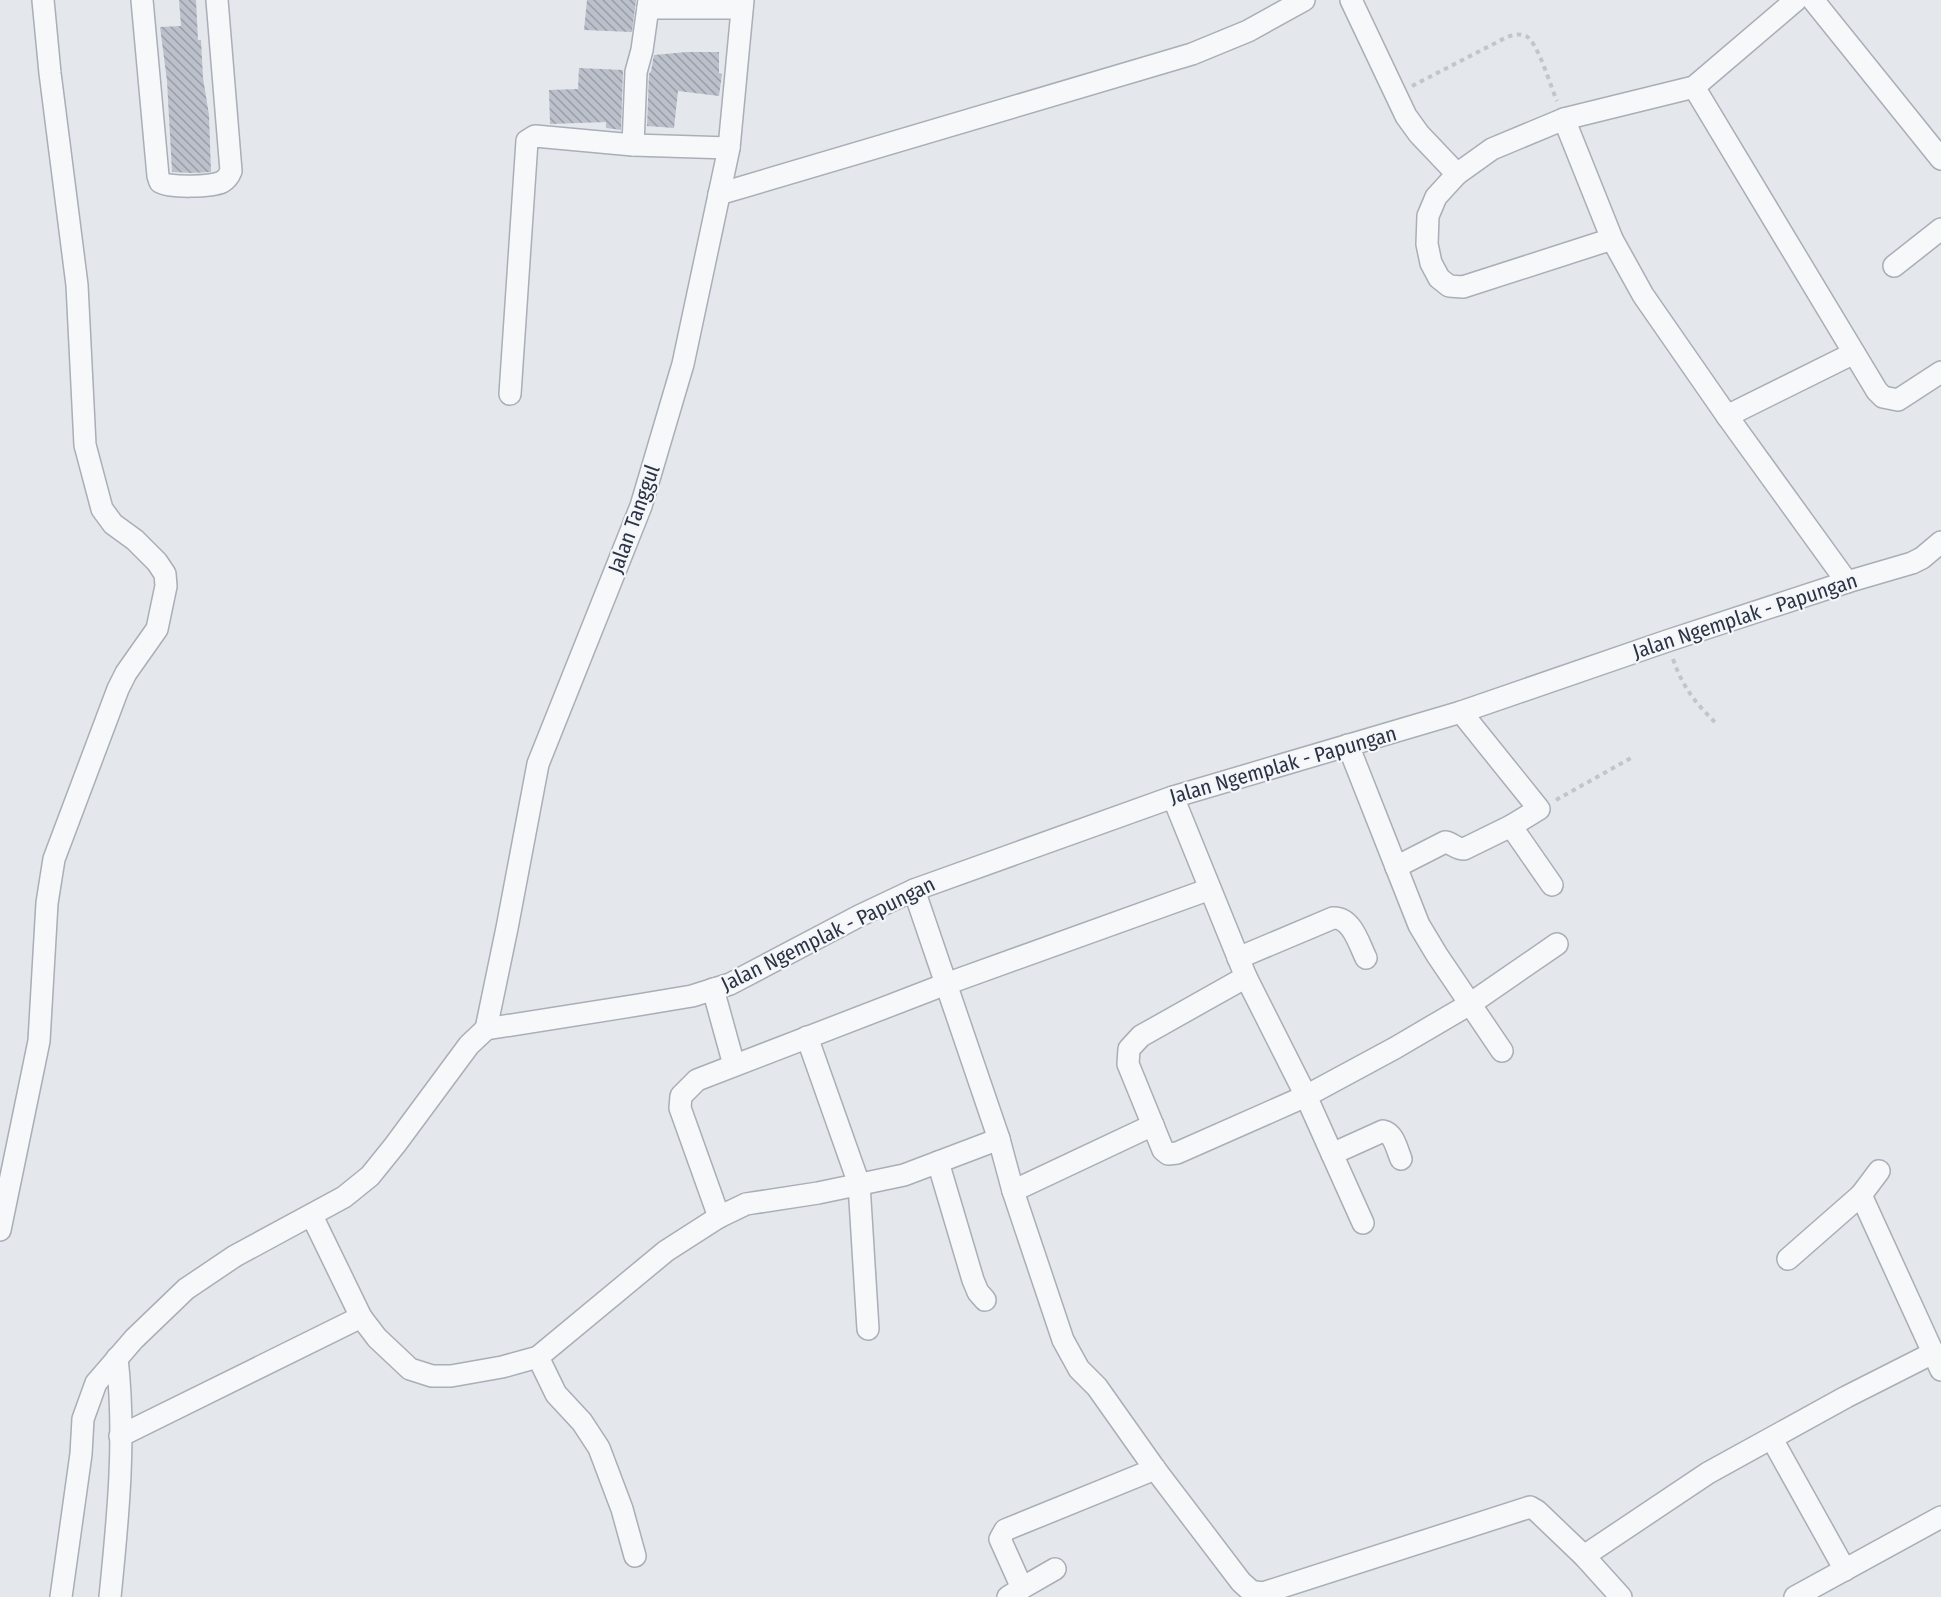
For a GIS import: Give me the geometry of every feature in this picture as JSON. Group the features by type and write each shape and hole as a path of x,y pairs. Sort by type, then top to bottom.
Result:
{"street":[{"path":"0,1230 39,1041 47,903 54,859 118,689 126,673 157,628 166,586 165,574 157,562 135,540 113,524 102,509 86,445 77,285 43,0"},
{"path":"142,0 158,176 160,182 166,186 175,187 217,183 228,177 231,171 217,0"},
{"path":"719,194 1192,54 1248,31 1304,0"},
{"path":"1351,0 1406,116 1419,134 1456,174"},
{"path":"1612,239 1463,287 1449,286 1439,278 1431,263 1427,244 1428,216 1436,197 1456,174 1492,150 1564,119 1694,87 1796,0"},
{"path":"1813,0 1941,159"},
{"path":"633,145 636,72 642,50 648,4 743,4"},
{"name":"Jalan Tanggul","path":"486,1029 538,765 641,506 683,364 729,148 743,4"},
{"path":"1694,87 1877,392 1890,400 1898,400 1941,372"},
{"path":"1564,119 1612,239 1643,295 1847,582"},
{"path":"510,394 527,141 535,136 633,145 729,148"},
{"path":"1894,266 1941,229"},
{"path":"1727,416 1854,353"},
{"name":"Jalan Ngemplak - Papungan","path":"486,1029 692,996 730,984 859,916 914,890 1173,797 1461,712 1667,641 1912,563 1922,558 1941,542"},
{"path":"1396,867 1445,842 1464,849 1511,826 1539,809 1461,712"},
{"path":"1348,746 1419,925 1502,1051"},
{"path":"1173,797 1242,968 1306,1096 1363,1223"},
{"path":"1511,826 1552,885"},
{"path":"719,1217 680,1107 681,1095 697,1080 946,984 1210,889"},
{"path":"914,890 999,1139 1013,1191 1063,1340 1079,1369 1097,1387 1241,1582 1251,1591 1263,1593 1530,1507 1534,1508 1584,1556 1621,1597"},
{"path":"1366,958 1349,926 1338,918 1333,918 1242,968 1141,1036 1129,1049 1128,1064 1163,1150 1168,1154 1177,1153 1306,1096 1470,1004 1557,944"},
{"path":"713,989 734,1065"},
{"path":"61,1597 81,1454 83,1419 107,1370 134,1339 186,1289 235,1256 344,1197 370,1176 469,1045 486,1029"},
{"path":"807,1037 859,1184 868,1329"},
{"path":"1013,1191 1153,1125"},
{"path":"1332,1154 1383,1131 1390,1135 1401,1159"},
{"path":"312,1216 362,1317 376,1338 410,1369 432,1376 451,1376 502,1367 538,1357 666,1251 719,1217 746,1204 818,1193 904,1175 999,1139"},
{"path":"938,1162 972,1280 985,1300"},
{"path":"1788,1259 1861,1195 1879,1171"},
{"path":"1584,1556 1708,1473 1846,1397 1937,1362 1861,1195"},
{"path":"120,1436 362,1317"},
{"path":"538,1357 556,1394 582,1422 599,1448 622,1509 635,1556"},
{"path":"107,1370 120,1386 116,1539 110,1597"},
{"path":"1772,1439 1845,1570"},
{"path":"1055,1569 1015,1593 1000,1539 1001,1534 1005,1530 1155,1468"},
{"path":"1795,1597 1941,1517"}],"path":[{"path":"1395,95 1507,37 1518,34 1528,37 1535,47 1564,119"},
{"path":"1667,641 1686,690 1718,725"},
{"path":"1539,809 1631,758"}],"building":[{"path":"179,0 196,0 198,40 201,40 203,78 209,115 211,172 172,172 167,81 160,27 181,26"},
{"path":"587,0 636,0 632,32 584,30"},
{"path":"719,52 719,73 722,74 719,96 678,91 674,128 647,126 649,74 654,55"},
{"path":"579,68 623,70 621,130 606,128 606,122 550,124 549,90 578,89"}]}
